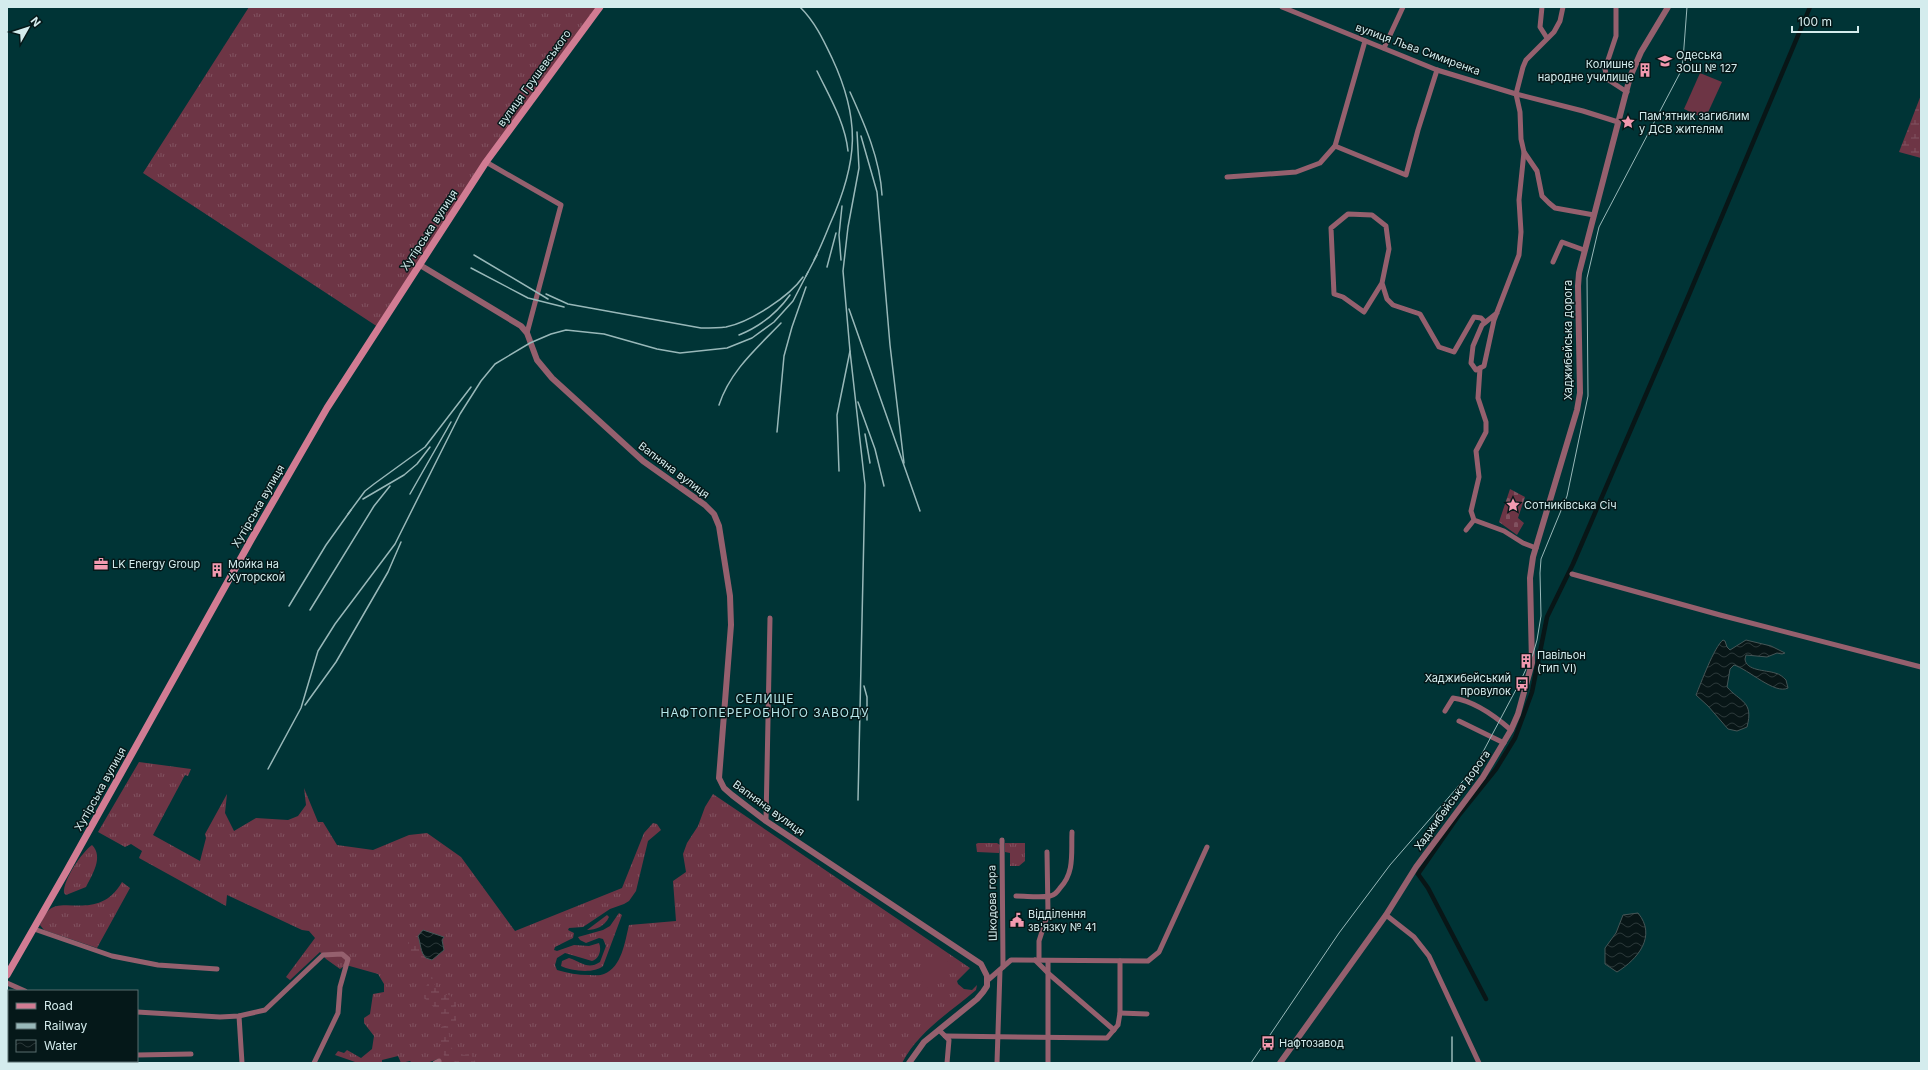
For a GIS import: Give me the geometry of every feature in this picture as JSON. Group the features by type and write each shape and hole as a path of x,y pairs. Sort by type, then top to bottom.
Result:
{"main road":[{"name":"вулиця Грушевського","path":"486,162 600,7"},
{"name":"Хутірська вулиця","path":"7,975 251,540 328,408 486,162"}],"street":[{"name":"вулиця Льва Симиренка","path":"1283,7 1437,70 1516,94 1618,122"},
{"path":"1384,48 1403,7"},
{"path":"1542,7 1540,27 1547,38"},
{"path":"1497,313 1482,325 1472,352 1471,363 1476,370 1484,366 1497,313 1519,255 1521,232 1519,200 1524,152 1521,139 1520,112 1516,94 1524,63 1554,32 1560,21 1563,7"},
{"path":"1616,7 1616,36 1605,69 1607,79 1627,92"},
{"name":"Хаджибейська дорога","path":"1280,1063 1386,915 1416,867 1450,819 1484,777 1504,743 1518,714 1532,663 1530,578 1536,548 1569,437 1580,393 1578,286 1584,250 1630,77 1636,62 1668,7"},
{"path":"1227,178 1296,172 1320,163 1335,146 1366,41"},
{"path":"1335,146 1406,175 1418,130 1437,70"},
{"path":"1524,152 1537,171 1542,196 1549,203 1555,208 1594,215"},
{"path":"486,162 561,205 527,334"},
{"path":"1382,283 1364,312 1343,297 1334,294 1331,228 1348,214 1356,213 1372,215 1386,226 1389,249 1382,283 1387,299 1393,305 1420,314 1439,347 1454,352 1474,317 1481,318 1486,322"},
{"path":"1553,262 1562,242 1584,250"},
{"path":"420,265 458,289 512,319 527,334"},
{"name":"Вапняна вулиця","path":"527,334 537,360 552,378 643,461 705,505 716,519 729,583 731,616 719,778 724,788 766,821 981,964 985,969 988,980"},
{"path":"1474,520 1471,511 1479,477 1476,451 1486,432 1486,422 1478,398 1480,368"},
{"path":"1474,520 1504,531 1523,543 1536,548"},
{"path":"1466,530 1474,520"},
{"path":"1572,574 1720,615 1921,667"},
{"path":"766,821 770,618"},
{"path":"1445,712 1454,698 1462,699 1494,716 1511,730"},
{"path":"1458,721 1504,743"},
{"path":"1016,896 1049,896 1054,894 1068,879 1071,871 1072,832"},
{"name":"Шкодова гора","path":"997,1063 1001,968 1002,840"},
{"path":"909,1063 924,1042 977,999 987,986 988,980 1011,960 1148,962 1159,952 1207,847"},
{"path":"1047,852 1049,896 1048,913 1039,941 1037,960 1049,974 1114,1030"},
{"path":"1386,915 1410,933 1429,956 1479,1063"},
{"path":"34,928 112,956 158,965 217,969"},
{"path":"138,1012 220,1017 239,1016 265,1010 323,955 342,954 348,958 340,987 338,1013 314,1063"},
{"path":"1048,961 1048,1063"},
{"path":"945,1036 1108,1038 1118,1025 1120,1013 1120,961"},
{"path":"7,983 23,990"},
{"path":"1120,1013 1147,1014"},
{"path":"239,1016 242,1063"},
{"path":"939,1030 949,1040 947,1063"},
{"path":"138,1055 191,1054"}],"green space":[{"path":"249,7 598,7 505,135 378,327 143,173"},
{"path":"1700,73 1722,82 1705,119 1684,109"},
{"path":"1921,95 1921,158 1899,152"},
{"name":"Сотниківська Січ","path":"1510,489 1525,497 1518,518 1524,523 1517,535 1499,522"},
{"path":"139,762 191,769 188,776 185,775 153,835 200,861 206,838 205,834 227,794 225,813 234,831 256,818 288,820 298,816 306,805 304,788 318,822 323,822 337,845 373,850 409,835 427,833 461,857 515,931 622,888 644,833 653,823 657,824 661,830 648,841 636,891 629,901 610,909 583,927 569,928 568,930 574,933 573,938 555,947 554,950 557,951 574,945 589,946 599,943 599,954 592,961 565,953 557,958 555,965 557,970 585,975 602,975 610,971 615,966 622,953 629,925 676,921 673,881 686,872 683,854 687,843 698,826 705,807 713,794 970,968 957,981 958,984 964,989 972,990 977,985 976,990 935,1023 917,1041 902,1063 441,1063 438,1059 427,1063 412,1063 410,1061 401,1063 398,1056 382,1060 382,1063 358,1063 335,1055 338,1051 344,1053 347,1050 361,1058 372,1049 374,1036 364,1023 364,1018 370,1014 373,994 384,992 384,984 378,974 346,965 340,969 326,959 320,952 290,980 286,977 315,938 309,931 302,930 227,895 226,906 139,858 142,851 131,844 125,847 98,832"},
{"path":"997,843 1000,845 999,853 977,852 976,844"},
{"path":"1005,843 1025,843 1025,861 1019,866 1010,866 1010,853 1005,852"},
{"path":"92,845 97,855 94,872 86,887 66,895 64,893 65,887 70,874 78,860"},
{"path":"122,882 130,888 97,948 44,930 40,925 44,916 54,907 62,905 92,905 103,901 113,894"},
{"path":"619,913 622,915 603,966 599,969 582,971 561,966 562,961 569,958 588,965 600,962 606,946 603,939 599,938 586,943 578,937 603,930 610,926"},
{"path":"607,915 609,917 603,925 587,930"},
{"path":"418,936 423,955 426,958 418,957 408,951 410,947 408,945 408,940 414,939"},
{"path":"942,955 953,968 928,988 917,975"},
{"path":"432,976 435,986 439,991 456,1000 456,1021 449,1022 420,996 420,993 427,985 429,978"},
{"path":"443,1026 448,1026 450,1046 454,1051 453,1058 444,1057 438,1029"},
{"path":"461,1050 462,1054 464,1055 470,1053 476,1063 450,1063 459,1060 461,1057 457,1054 458,1051"}],"water":[{"path":"1723,640 1730,650 1746,640 1771,646 1785,653 1777,653 1767,657 1746,655 1745,659 1746,663 1753,668 1777,673 1786,680 1788,688 1776,688 1734,665 1730,669 1727,687 1744,703 1749,712 1747,727 1737,731 1728,729 1696,695 1712,657"},
{"path":"1638,913 1646,930 1645,938 1638,954 1625,967 1617,972 1605,964 1605,948 1616,933 1623,915"},
{"path":"423,930 444,937 442,940 444,950 432,960 426,958 422,951 418,936"}],"waterway":[{"path":"1486,999 1428,888 1418,874 1459,815 1496,769 1515,738 1532,692 1547,617 1573,564 1688,297 1810,7"}],"tram line":[{"path":"1251,1063 1339,933 1390,865 1475,767 1520,682 1533,654 1541,616 1541,559 1567,496 1588,396 1587,278 1599,227 1680,73 1683,60 1687,7"}],"railway":[{"path":"800,7 822,37 832,58 848,101 851,121 851,161 846,181 839,202 814,260"},
{"path":"817,71 844,130 848,151"},
{"path":"850,92 871,142 881,182 882,195"},
{"path":"839,471 837,415 850,351 843,271 848,227 859,168 857,132"},
{"path":"861,136 877,192 890,345 904,463"},
{"path":"841,260 839,235 842,206"},
{"path":"827,267 836,233"},
{"path":"474,255 548,299"},
{"path":"806,276 817,255"},
{"path":"471,268 528,298 564,307"},
{"path":"268,769 301,708 318,651 335,624 395,544 460,414 481,381 495,364 530,343 551,334 566,330 604,334 657,349 680,353 727,348 752,338 774,322 793,301 808,272"},
{"path":"546,294 568,304 701,328 720,328 746,320 768,308 788,293 803,277"},
{"path":"777,432 784,356 806,287"},
{"path":"739,335 754,328 767,319 790,295"},
{"path":"849,309 920,511"},
{"path":"719,405 730,381 737,371 781,323"},
{"path":"850,351 865,485 858,800"},
{"path":"348,514 365,491 425,447 471,387"},
{"path":"858,402 875,449 884,486"},
{"path":"410,494 451,422"},
{"path":"865,434 870,463"},
{"path":"363,499 404,475 417,464 430,447"},
{"path":"310,610 374,506 390,486"},
{"path":"289,606 326,545 351,510"},
{"path":"305,705 336,662 388,572 401,542"},
{"path":"864,686 867,697 867,720"},
{"path":"1452,1037 1452,1063"}],"place":[{"name":"Одеська ЗОШ № 127","path":"1665,61"},
{"name":"Колишнє народне училище","path":"1645,70"},
{"name":"Пам'ятник загиблим у ДСВ жителям","path":"1628,122"},
{"name":"Сотниківська Січ","path":"1513,505"},
{"name":"LK Energy Group","path":"101,564"},
{"name":"Мойка на Хуторской","path":"217,570"},
{"name":"Павільон (тип VI)","path":"1526,661"},
{"name":"Хаджибейський провулок","path":"1522,684"},
{"name":"Відділення зв'язку № 41","path":"1017,920"},
{"name":"Нафтозавод","path":"1268,1043"}],"district":[{"name":"СЕЛИЩЕ НАФТОПЕРЕРОБНОГО ЗАВОДУ","path":"765,706"}]}
